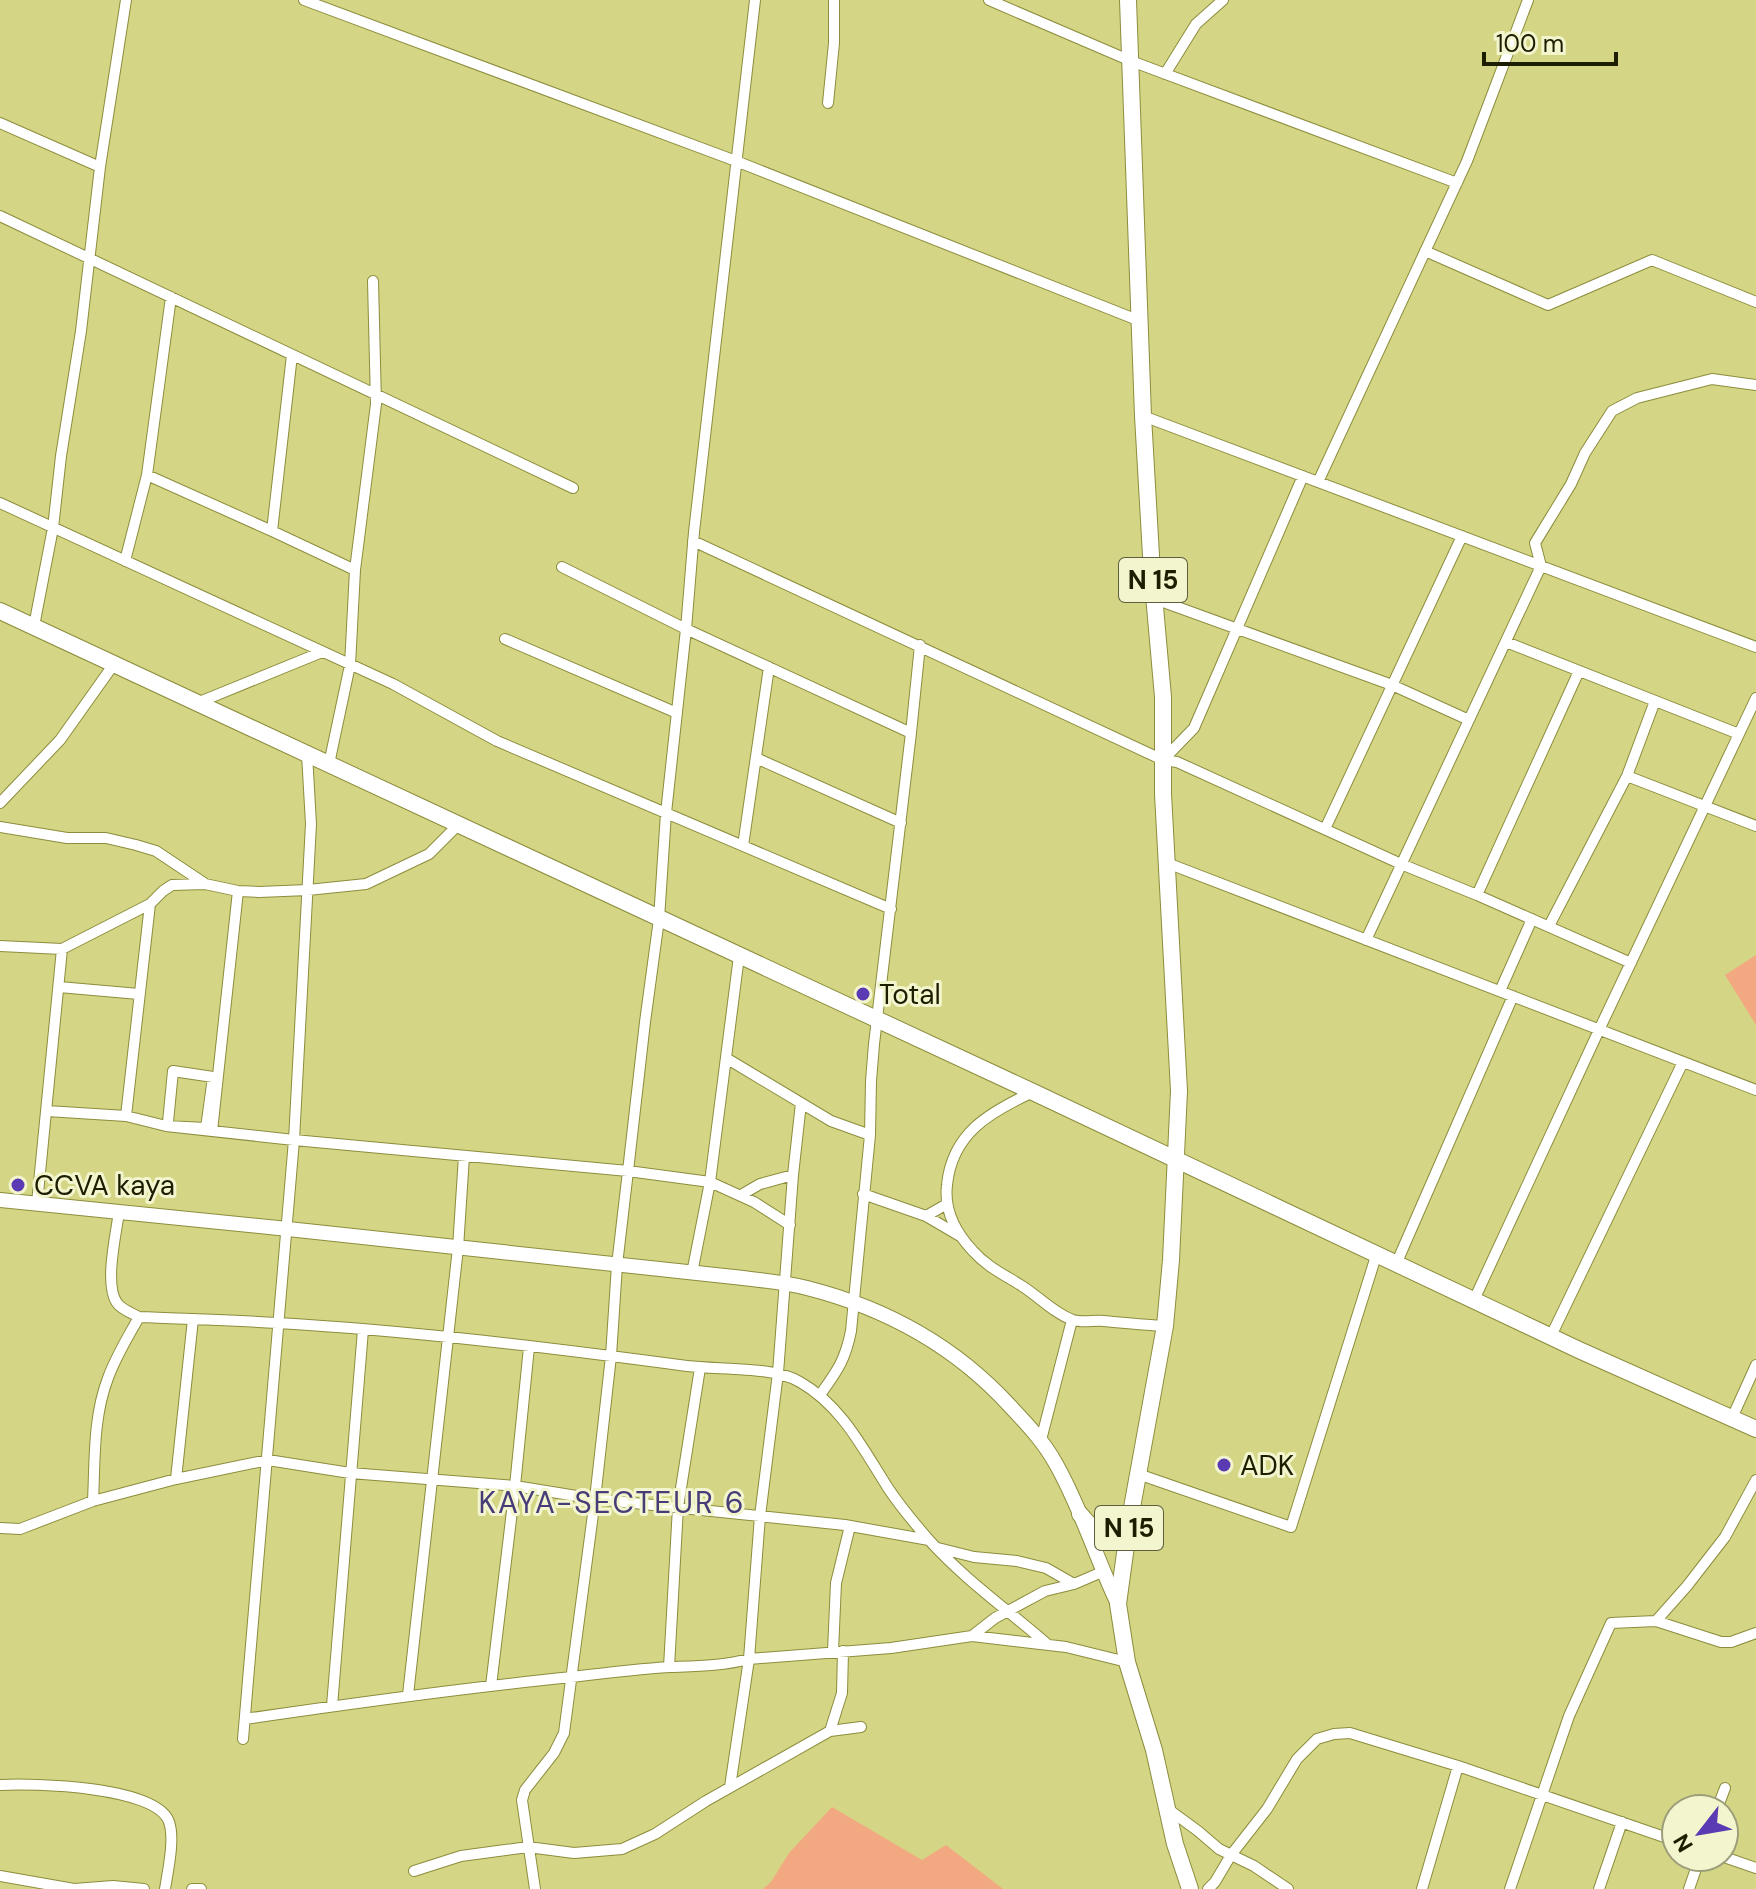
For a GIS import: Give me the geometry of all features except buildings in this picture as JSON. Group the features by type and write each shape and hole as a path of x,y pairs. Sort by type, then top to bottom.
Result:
{"main road":[{"name":"N 15","path":"1128,0 1143,416 1163,697 1163,794 1179,1091 1165,1326 1129,1524 1118,1604 1127,1662 1150,1737 1175,1844 1190,1889"},
{"path":"0,611 1756,1429"},
{"path":"0,1200 786,1284 854,1301 928,1337 979,1375 1041,1440 1060,1470 1118,1604"},
{"path":"1080,1514 1090,1527 1102,1533 1109,1534 1129,1524"}],"street":[{"path":"34,626 53,528 100,167 126,0"},
{"path":"304,0 736,161 1140,321"},
{"path":"535,1889 522,1800 525,1790 554,1753 564,1733 595,1499 611,1356 617,1265 659,919 666,813 693,541 755,0"},
{"path":"828,103 834,43 834,0"},
{"path":"989,0 1131,61 1457,183"},
{"path":"1165,74 1196,24 1223,0"},
{"path":"1318,482 1467,161 1528,0"},
{"path":"0,123 100,167"},
{"path":"2,219 573,488"},
{"path":"1425,251 1548,305 1652,260 1756,302"},
{"path":"329,764 350,665 355,570 376,395 373,281"},
{"path":"125,561 147,475 171,297"},
{"path":"272,531 292,355"},
{"path":"1366,940 1541,566 1535,543 1612,411 1637,398 1712,379 1756,385"},
{"path":"1143,416 1756,647"},
{"path":"147,475 355,570"},
{"path":"1163,760 1194,728 1303,476"},
{"path":"0,503 393,684 497,741 891,909"},
{"path":"1325,829 1462,536"},
{"path":"693,541 1163,760 1177,762 1401,864 1631,963"},
{"path":"562,567 686,629 911,733"},
{"path":"1155,599 1392,685 1469,720"},
{"path":"505,639 677,713"},
{"path":"1506,642 1739,734"},
{"path":"820,1395 840,1367 851,1331 870,1135 871,1081 920,645"},
{"path":"197,703 322,652"},
{"path":"0,803 60,740 114,664"},
{"path":"743,846 769,667"},
{"path":"1477,895 1579,671"},
{"path":"1474,1300 1756,698"},
{"path":"1549,926 1627,776 1655,701"},
{"path":"243,1739 294,1140 311,824 307,754"},
{"path":"756,758 901,823"},
{"path":"1627,776 1756,826"},
{"path":"0,946 62,949 150,904 172,885 205,884 238,891 308,890 366,884 429,854 458,825"},
{"path":"0,827 67,838 106,838 136,845 164,856 205,884"},
{"path":"1167,863 1756,1090"},
{"path":"212,1131 238,891"},
{"path":"126,1116 150,904"},
{"path":"1500,991 1532,919"},
{"path":"37,1203 62,949"},
{"path":"692,1273 710,1182 739,956"},
{"path":"59,987 139,994"},
{"path":"1397,1262 1513,996"},
{"path":"726,1058 831,1121 870,1135"},
{"path":"1551,1336 1683,1062"},
{"path":"173,1071 213,1077 206,1128 166,1126 173,1071"},
{"path":"1033,1092 980,1122 959,1145 951,1160 947,1204 962,1237 986,1263 1072,1320 1165,1326"},
{"path":"730,1787 749,1659 801,1103"},
{"path":"47,1111 126,1116 166,1126 628,1171 710,1182 741,1195 790,1225"},
{"path":"408,1695 458,1248 464,1156"},
{"path":"741,1195 760,1184 793,1175"},
{"path":"863,1194 926,1216 962,1237"},
{"path":"926,1216 947,1204"},
{"path":"119,1212 111,1284 115,1301 139,1317 278,1322 448,1338 700,1368 778,1373 800,1382 820,1395 855,1435 890,1492 932,1544 958,1570 1047,1644"},
{"path":"1138,1474 1291,1527 1377,1253"},
{"path":"93,1501 101,1397 118,1355 139,1317"},
{"path":"176,1479 193,1319"},
{"path":"1041,1440 1072,1320"},
{"path":"332,1706 363,1330"},
{"path":"491,1686 529,1347"},
{"path":"1732,1418 1756,1365"},
{"path":"669,1667 678,1507 700,1368"},
{"path":"0,1528 20,1529 93,1501 176,1479 268,1460 350,1473 515,1486 595,1499 850,1526 932,1544 974,1557 1017,1561 1046,1568 1074,1584"},
{"path":"1656,1621 1725,1537 1756,1480"},
{"path":"830,1731 842,1693 836,1583 850,1526"},
{"path":"972,1636 1045,1591 1074,1584 1102,1572"},
{"path":"1510,1889 1569,1716 1611,1623 1656,1621 1721,1642 1731,1642 1756,1633"},
{"path":"245,1719 408,1695 669,1667 727,1665 749,1659 929,1643 972,1636 1066,1647 1127,1662"},
{"path":"414,1871 461,1856 528,1847 574,1853 622,1849 655,1834 730,1787 830,1731 861,1727"},
{"path":"1208,1889 1267,1809 1297,1759 1317,1739 1334,1734 1350,1733 1458,1766 1660,1835"},
{"path":"1422,1889 1458,1766"},
{"path":"0,1785 104,1790 155,1807 170,1822 171,1844 165,1889"},
{"path":"1723,1793 1725,1788"},
{"path":"1168,1809 1219,1849 1254,1866 1288,1889"},
{"path":"1599,1889 1622,1822"},
{"path":"0,1876 74,1889 113,1886 144,1889"},
{"path":"192,1889 201,1889"}],"shaded area":[{"path":"1756,955 1756,1025 1725,975"},
{"path":"832,1807 922,1860 946,1845 1003,1889 763,1889 789,1853"}],"place":[{"name":"Total","path":"863,994"},
{"name":"CCVA kaya","path":"18,1185"},
{"name":"ADK","path":"1224,1465"}],"district":[{"name":"KAYA-SECTEUR 6","path":"612,1503"}]}
